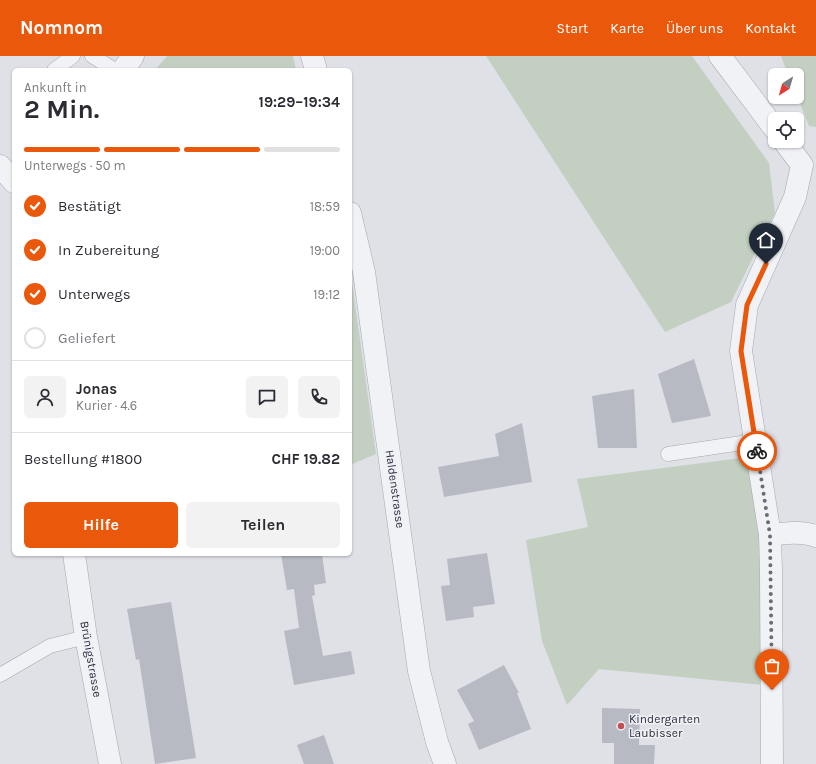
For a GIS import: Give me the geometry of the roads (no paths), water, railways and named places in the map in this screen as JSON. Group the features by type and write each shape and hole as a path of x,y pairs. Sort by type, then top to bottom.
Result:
{"street":[{"path":"124,68 133,56"},
{"path":"312,56 315,68"},
{"path":"720,56 768,120"},
{"path":"772,764 772,571 770,535 741,351 747,305 795,197 802,165 789,148"},
{"path":"0,166 12,180"},
{"name":"Haldenstrasse","path":"352,221 364,272 419,671 437,742 445,764"},
{"path":"770,535 790,533 810,534 816,536"},
{"name":"Brünigstrasse","path":"74,556 86,637 110,764"}],"lane":[{"path":"57,68 73,56"},
{"path":"92,56 113,68"},
{"path":"668,454 756,441"},
{"path":"0,675 50,646 86,637"}],"place":[{"name":"Kindergarten Laubisser","path":"621,726"}]}
